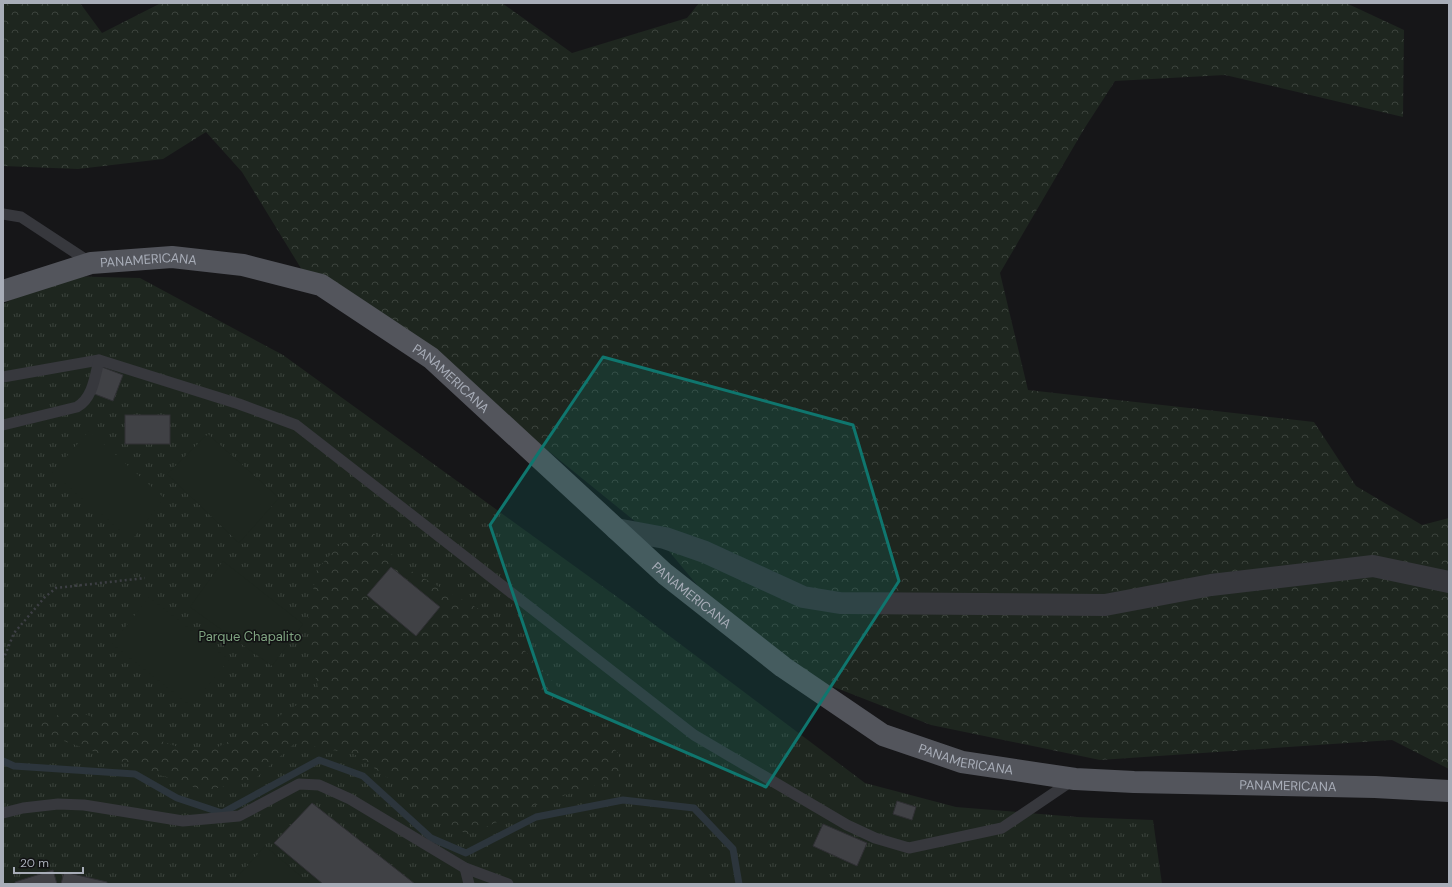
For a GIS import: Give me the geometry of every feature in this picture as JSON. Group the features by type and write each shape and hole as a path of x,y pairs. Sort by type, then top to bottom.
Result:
{"main road":[{"name":"PANAMERICANA","path":"3,291 91,263 172,257 243,265 321,285 431,358 665,574 783,666 883,735 962,762 1075,778 1134,782 1375,786 1449,791"}],"street":[{"path":"616,529 665,538 705,552 803,597 840,603 1104,605 1211,585 1373,566 1449,582"}],"lane":[{"path":"3,214 21,217 91,263"},
{"path":"3,425 83,404 90,394 99,360"},
{"path":"3,377 99,360 239,404 296,425 694,735 847,825 875,838 909,848 1002,828 1075,778"},
{"path":"3,813 23,808 58,804 84,805 183,821 239,816 299,784 320,785 350,799 465,868 508,884"},
{"path":"465,868 469,884"}],"path":[{"path":"3,660 14,633 45,597 56,588 145,578"}],"highlighted area":[{"path":"603,357 853,425 899,581 766,787 546,692 490,525"}],"green space":[{"path":"3,3 80,3 102,33 161,3 502,3 572,53 687,18 699,3 1346,3 1404,30 1403,117 1225,75 1115,81 1084,129 1000,273 1028,390 1314,422 1356,486 1422,525 1449,518 1449,769 1392,740 1100,760 931,725 757,657 663,544 525,432 302,270 242,172 206,132 163,159 78,169 3,166"},
{"name":"Parque Chapalito","path":"60,276 140,278 283,355 631,607 865,783 956,807 1077,817 1153,820 1162,884 3,884 3,304"},
{"path":"89,431 164,498 132,540 52,473"},
{"path":"208,434 279,498 239,543 167,474"},
{"path":"374,534 402,566 495,618 619,754 619,777 533,806 468,835 450,825 418,799 354,754 295,743 255,779 205,791 30,729 70,709 181,748 210,751 279,716 319,691 311,659 308,618 317,569 345,539"},
{"path":"223,561 303,624 272,666 190,607"},
{"path":"149,597 229,660 191,706 112,644"},
{"path":"265,846 310,884 231,884"}],"building":[{"path":"102,367 123,375 113,401 92,393"},
{"path":"125,415 170,415 170,444 125,444"},
{"path":"391,567 440,607 416,636 367,595"},
{"path":"897,801 916,807 912,820 893,814"},
{"path":"312,803 415,884 323,884 274,843"},
{"path":"823,824 867,843 857,866 813,846"},
{"path":"53,870 57,884 15,884 15,882"},
{"path":"64,872 107,882 107,884 61,884"}],"waterway":[{"path":"3,761 14,766 135,774 177,798 222,813 319,760 363,776 431,838 466,853 536,817 623,800 694,808 733,849 739,884"}]}
